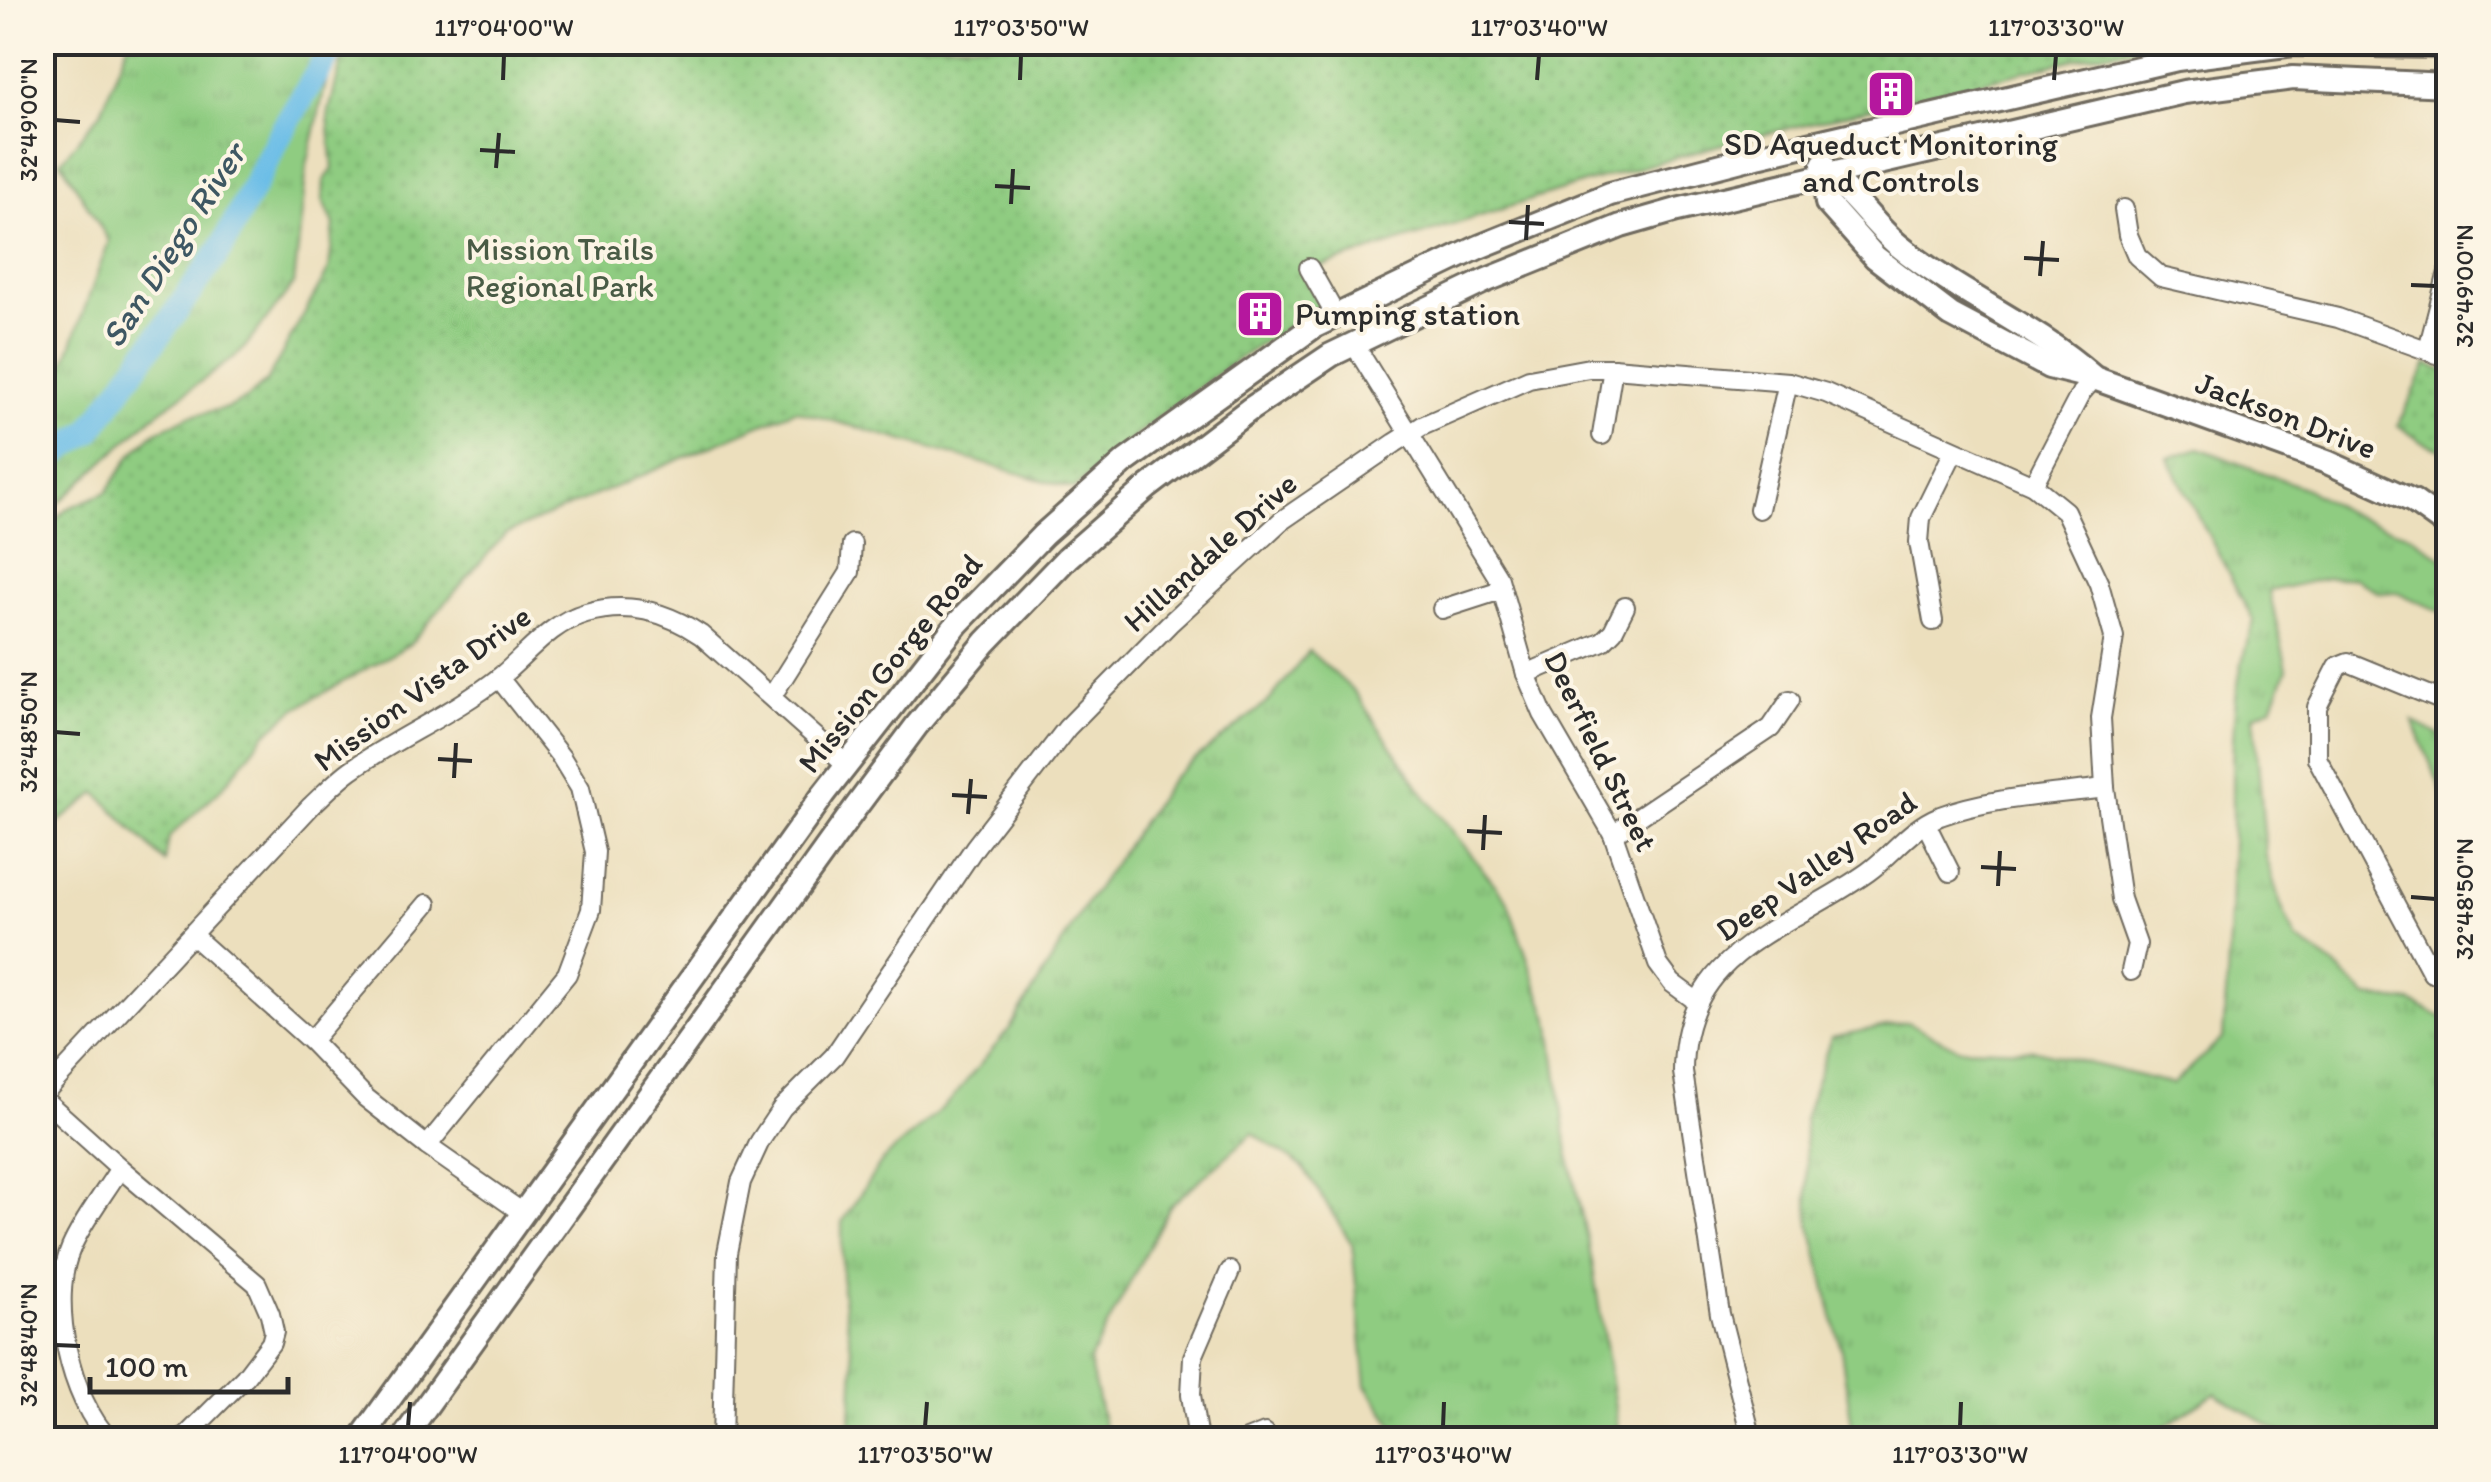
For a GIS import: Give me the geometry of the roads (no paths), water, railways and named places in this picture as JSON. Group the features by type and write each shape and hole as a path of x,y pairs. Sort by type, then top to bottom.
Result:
{"main road":[{"name":"Mission Gorge Road","path":"360,1440 846,764 956,624 1043,534 1126,461 1313,327 1478,247 1610,194 1815,142 2176,59 2294,44 2448,46"},
{"path":"2438,84 2437,70 2448,68"},
{"name":"Mission Gorge Road","path":"402,1440 856,808 986,642 1067,558 1148,487 1249,410 1331,355 1487,280 1621,226 1826,173 2184,92 2293,78 2438,84"},
{"name":"Jackson Drive","path":"1815,142 1826,173 1847,188 1896,244 1966,294 2060,348 2094,378 2326,462 2413,501 2448,526"}],"street":[{"path":"2124,210 2137,256 2161,277 2338,318 2448,358"},
{"path":"1309,268 1336,316"},
{"path":"2428,349 2448,272"},
{"name":"Deerfield Street","path":"1354,344 1499,579 1526,674 1544,714 1613,834 1658,964 1672,983 1695,1000"},
{"name":"Hillandale Drive","path":"722,1440 728,1253 741,1182 760,1141 782,1108 834,1056 974,847 1067,728 1169,624 1281,521 1408,435 1528,379 1589,368 1613,368 1788,382 1826,393 2032,485 2065,511 2100,584 2114,637 2102,718 2105,788 2121,900 2137,944 2130,971"},
{"path":"1602,434 1613,368"},
{"path":"2032,485 2094,378"},
{"path":"1759,509 1788,382"},
{"path":"1933,621 1919,542 1921,518 1954,450"},
{"path":"772,696 850,572 852,544"},
{"path":"1442,609 1501,590"},
{"name":"Mission Vista Drive","path":"42,1096 312,806 350,771 499,678 545,635 582,614 616,607 646,609 676,618 701,634 846,764"},
{"path":"1526,674 1602,640 1613,631 1625,608"},
{"path":"2432,972 2317,758 2316,711 2338,666 2348,662 2448,703"},
{"path":"427,1146 566,974 591,910 595,852 580,788 499,678"},
{"path":"1613,834 1771,728 1790,700"},
{"name":"Deep Valley Road","path":"1695,1000 1732,956 1870,870 1901,840 1926,824 1978,804 2105,788"},
{"path":"1926,824 1950,872"},
{"path":"310,1041 427,904"},
{"path":"193,936 310,1041 366,1098 523,1213"},
{"path":"1695,1000 1683,1053 1683,1072 1720,1314 1752,1440"},
{"path":"42,1096 257,1284 270,1314 274,1332 271,1342 246,1377 182,1440"},
{"path":"110,1440 95,1424 65,1346 61,1292 70,1250 120,1168"},
{"path":"1198,1440 1190,1396 1193,1357 1230,1271"}],"waterway":[{"name":"San Diego River","path":"42,463 90,431 221,249 282,131 336,42"}],"place":[{"name":"SD Aqueduct Monitoring and Controls","path":"1891,94"},
{"name":"Pumping station","path":"1260,314"}],"park label":[{"name":"Mission Trails Regional Park","path":"560,268"}]}
